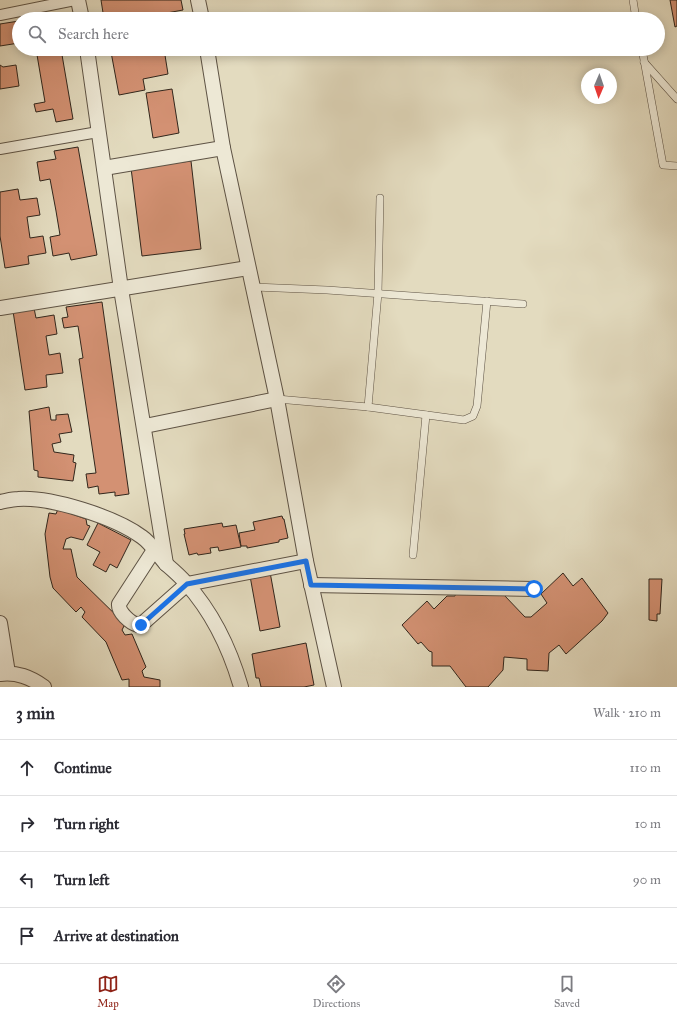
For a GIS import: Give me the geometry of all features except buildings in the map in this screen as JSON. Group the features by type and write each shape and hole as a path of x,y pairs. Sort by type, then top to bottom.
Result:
{"street":[{"path":"15,12 75,0"},
{"path":"78,0 81,12"},
{"path":"198,0 201,12"},
{"path":"0,15 12,13"},
{"path":"88,56 121,289 145,426 166,564"},
{"path":"208,56 223,148 277,399 306,561 334,687"},
{"path":"0,149 98,132"},
{"path":"104,168 223,148"},
{"path":"0,308 248,268"},
{"path":"145,426 277,399"},
{"path":"0,502 18,499 50,502 83,509 114,520 143,537 166,564 187,584 221,633 233,659 241,687"},
{"path":"154,550 119,604 120,611 132,623 141,625 187,584 306,561"},
{"path":"311,585 534,589"},
{"path":"0,623 4,674 21,675 44,687"}],"lane":[{"path":"633,0 635,12"},
{"path":"643,56 663,165 677,166"},
{"path":"644,62 677,99"},
{"path":"368,407 378,293 380,198"},
{"path":"252,287 378,293 523,304"},
{"path":"277,399 368,407 464,420 473,416 477,406 487,301"},
{"path":"413,555 426,415"}],"route":[{"path":"141,625 187,584 306,561 311,585 534,589"}]}
